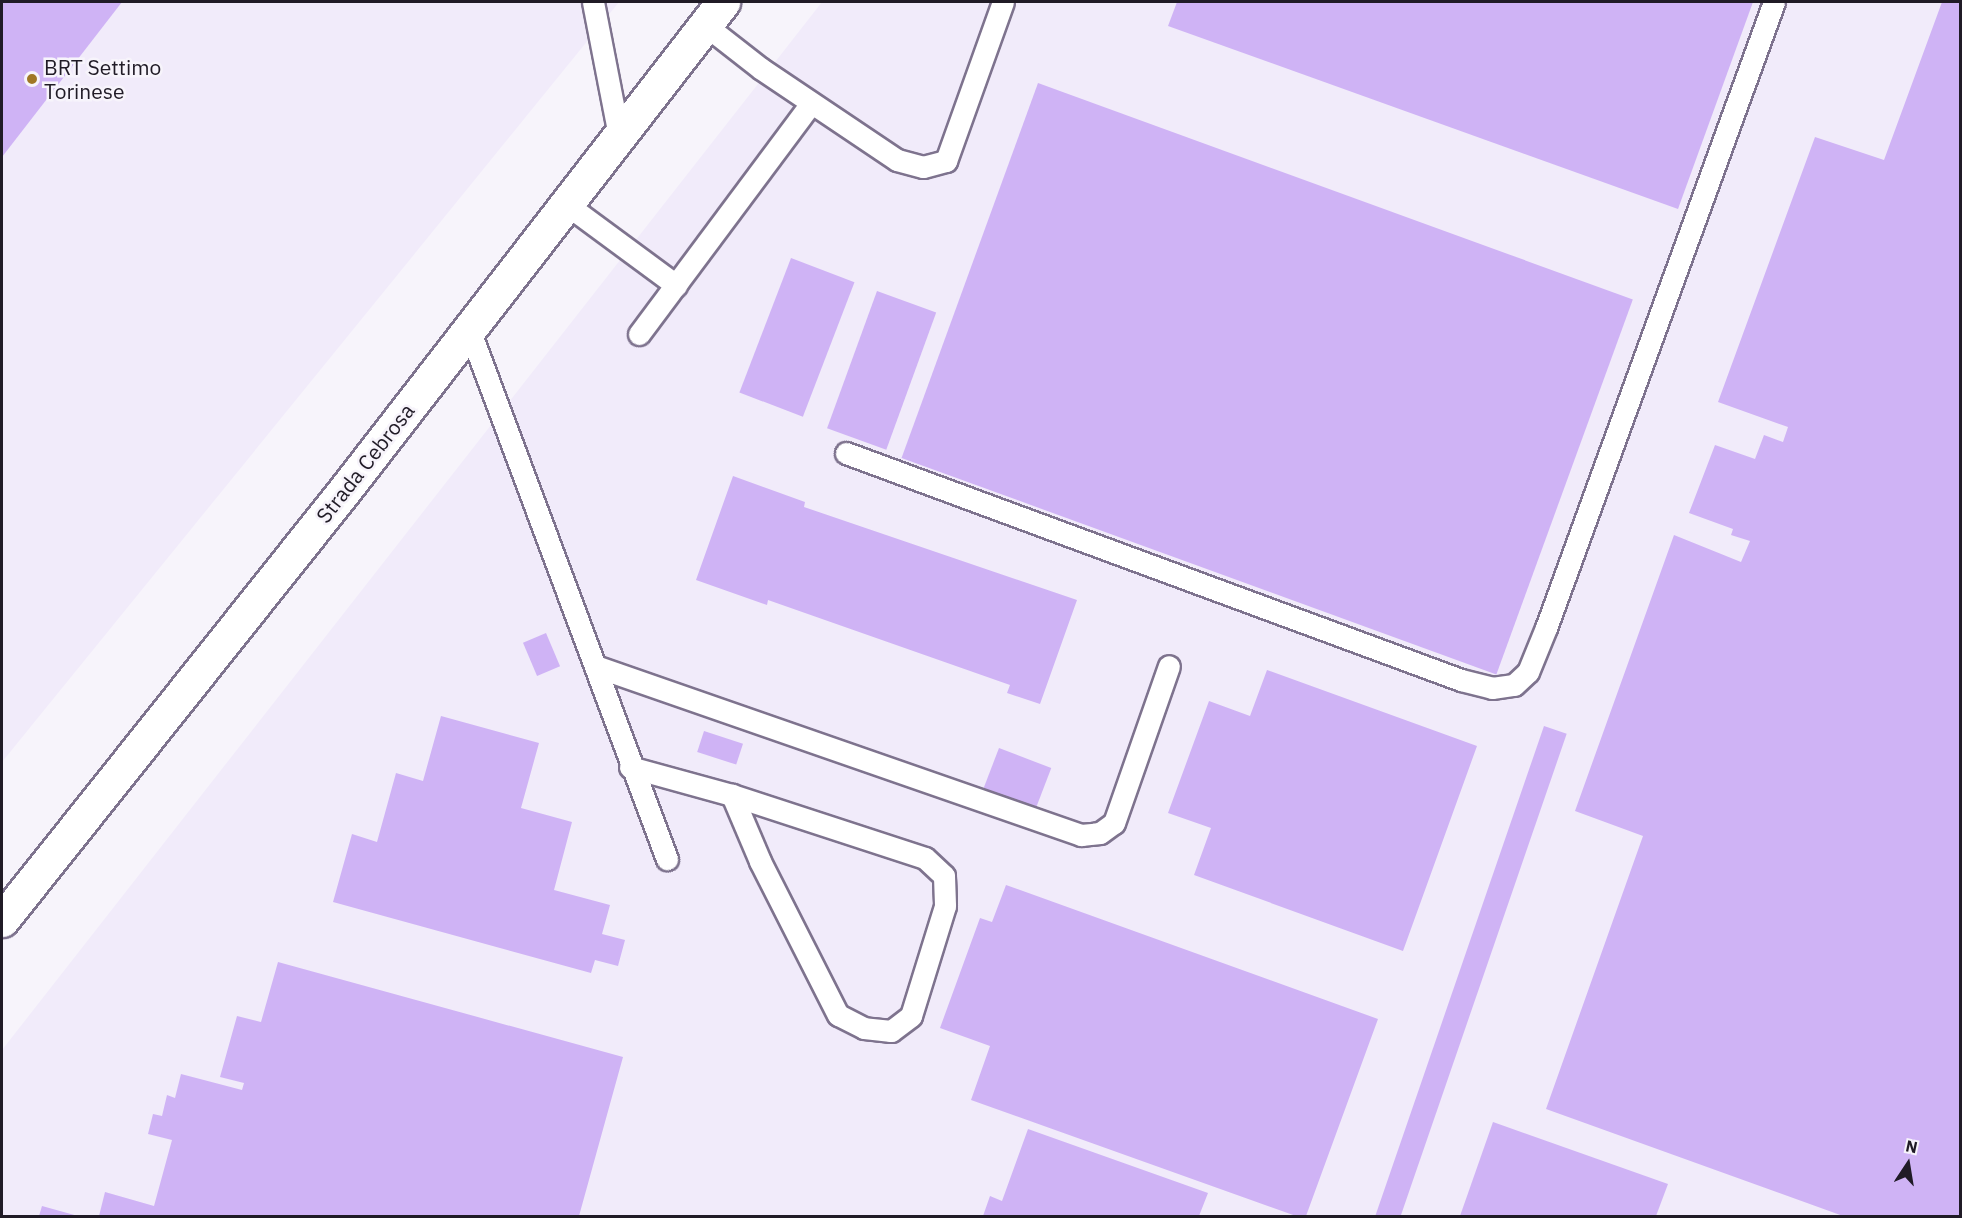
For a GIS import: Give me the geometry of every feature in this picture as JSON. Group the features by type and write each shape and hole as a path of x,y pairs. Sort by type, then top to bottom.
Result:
{"main road":[{"name":"Strada Cebrosa","path":"2,920 469,329 714,13"}],"lane":[{"path":"593,2 619,136"},
{"path":"714,13 811,103 897,160 923,167 946,161 1003,2"},
{"path":"846,453 1461,680 1492,688 1514,685 1528,672 1546,628 1774,2"},
{"path":"639,334 811,103"},
{"path":"566,204 676,285"},
{"path":"469,329 595,666 630,767 667,859"},
{"path":"595,666 1081,835 1100,833 1114,823 1168,666"},
{"path":"630,767 732,795 925,858 944,876 945,906 911,1016 891,1031 864,1028 838,1015 760,861 732,795"}],"shaded area":[{"path":"2,2 619,2 2,762"},
{"path":"822,2 1960,2 1960,1216 2,1216 2,1050"}],"building":[{"name":"BRT Settimo Torinese","path":"2,2 122,2 2,157"},
{"path":"1177,2 1753,2 1678,209 1168,26"},
{"path":"1942,2 1960,2 1960,1216 1843,1216 1546,1109 1643,836 1575,811 1674,535 1741,562 1750,541 1731,535 1733,529 1689,513 1715,445 1755,459 1764,435 1783,442 1788,427 1718,402 1815,137 1884,160"},
{"path":"1038,83 1633,299 1496,674 902,458"},
{"path":"791,258 854,282 803,417 739,392"},
{"path":"877,291 936,313 886,450 827,428"},
{"path":"733,476 805,502 804,507 1077,600 1040,704 1007,693 1010,685 768,600 767,605 696,580"},
{"path":"546,633 560,666 537,676 523,643"},
{"path":"1267,670 1477,746 1403,951 1194,875 1211,828 1168,813 1209,701 1250,716"},
{"path":"441,716 539,743 521,808 572,822 554,890 610,905 602,934 625,940 618,966 595,960 591,973 333,902 352,834 377,842 396,773 423,781"},
{"path":"1544,726 1567,734 1401,1216 1375,1216"},
{"path":"704,731 743,744 736,765 697,752"},
{"path":"999,748 1051,768 1036,808 984,788"},
{"path":"1006,885 1378,1019 1306,1216 1296,1216 971,1100 990,1046 940,1028 980,918 992,922"},
{"path":"278,962 623,1057 579,1216 99,1216 105,1192 154,1206 172,1140 148,1134 153,1114 162,1116 167,1095 175,1098 181,1074 242,1090 244,1083 220,1077 237,1016 261,1022"},
{"path":"1493,1122 1668,1184 1656,1216 1460,1216"},
{"path":"1028,1129 1208,1193 1199,1216 983,1216 990,1196 1002,1201"},
{"path":"42,1206 78,1216 39,1216"}],"place":[{"name":"BRT Settimo Torinese","path":"32,79"}]}
